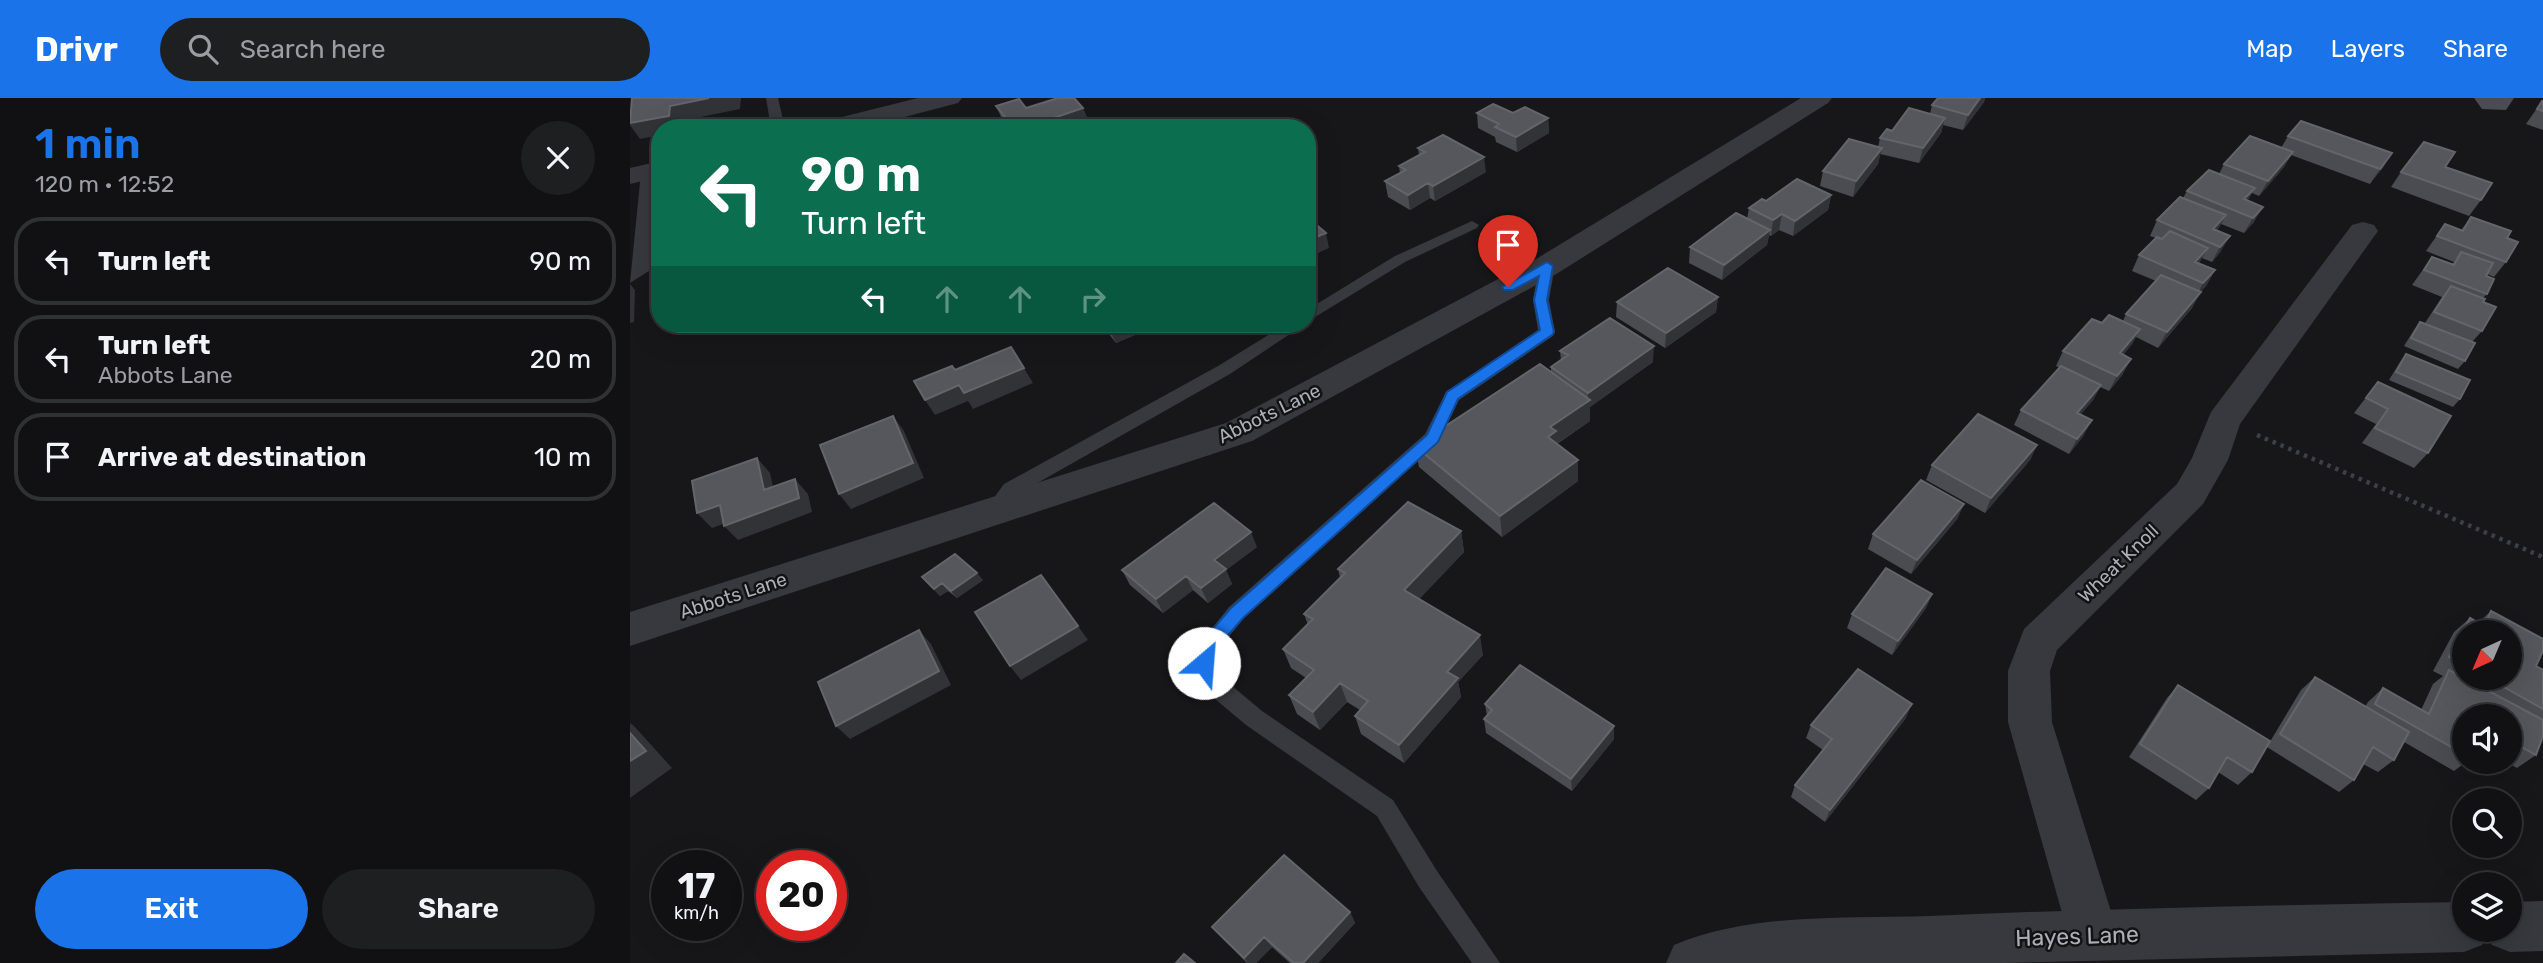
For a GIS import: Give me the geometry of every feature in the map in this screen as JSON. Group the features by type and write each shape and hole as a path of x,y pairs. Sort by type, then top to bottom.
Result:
{"street":[{"path":"866,119 949,98"},
{"name":"Abbots Lane","path":"630,629 1239,432 1547,266 1819,98"},
{"name":"Wheat Knoll","path":"2093,934 2030,722 2029,671 2039,640 2190,494 2210,460 2223,421 2363,231"},
{"path":"2522,926 2543,926"},
{"name":"Hayes Lane","path":"1692,963 1766,948 2093,934 2452,927"}],"lane":[{"path":"772,98 776,119"},
{"path":"630,278 641,271 646,172"},
{"path":"1316,311 1401,259 1472,225"},
{"path":"1487,963 1428,879 1385,808 1254,718 1210,681 1204,663 1209,645 1254,596 1432,438 1452,396 1547,332 1541,300 1547,266"},
{"path":"994,510 1011,489 1224,370 1283,333"}],"path":[{"path":"2223,421 2543,556"}],"building":[{"path":"632,98 709,98 670,106 669,116 630,123"},
{"path":"1058,98 1074,98 1083,108 1051,119 1007,119 996,106 1019,99 1026,108"},
{"path":"1938,98 1980,98 1968,115 1932,105"},
{"path":"2543,102 2543,111 2537,109"},
{"path":"1493,104 1513,113 1525,107 1548,118 1516,137 1495,127 1499,124 1477,113"},
{"path":"1909,108 1945,118 1923,148 1880,138 1887,129 1892,131"},
{"path":"2301,121 2392,153 2380,169 2288,136"},
{"path":"1443,135 1484,157 1433,186 1428,183 1408,195 1385,181 1406,170 1399,166 1425,152 1418,148"},
{"path":"2250,136 2293,152 2268,181 2224,164"},
{"path":"1849,139 1882,148 1856,181 1823,171"},
{"path":"2424,142 2455,152 2445,167 2492,183 2481,200 2401,172"},
{"path":"2209,170 2255,188 2244,199 2263,207 2253,218 2187,191"},
{"path":"1797,179 1831,195 1795,221 1782,214 1773,220 1749,208 1762,199 1766,201"},
{"path":"2180,197 2226,215 2213,229 2230,236 2220,247 2157,220"},
{"path":"1736,213 1770,230 1724,265 1690,247"},
{"path":"2471,217 2511,231 2507,238 2518,242 2506,262 2437,236 2445,224 2463,231"},
{"path":"1316,225 1326,233 1316,237"},
{"path":"2170,231 2208,248 2195,262 2215,270 2203,283 2139,255 2157,237 2162,239"},
{"path":"2461,252 2493,263 2486,276 2494,279 2487,294 2424,270 2432,257 2454,265"},
{"path":"1668,268 1718,297 1666,333 1617,302"},
{"path":"2161,275 2201,292 2167,332 2126,314"},
{"path":"2451,286 2485,299 2483,302 2496,307 2482,331 2434,312"},
{"path":"2109,315 2140,329 2120,353 2131,359 2117,376 2063,351 2092,319 2102,323"},
{"path":"1610,318 1654,346 1588,393 1551,367 1568,355 1560,351"},
{"path":"2420,322 2475,343 2465,361 2411,338"},
{"path":"1011,347 1024,368 964,393 959,385 925,400 914,381 952,366 955,370"},
{"path":"2406,354 2470,380 2460,399 2396,372"},
{"path":"1540,364 1590,400 1550,427 1556,431 1548,437 1578,460 1500,516 1415,446"},
{"path":"2061,366 2101,385 2077,413 2092,420 2077,439 2021,410"},
{"path":"2378,382 2451,416 2428,453 2375,428 2388,409 2366,398"},
{"path":"1978,414 2037,445 1991,498 1932,465"},
{"path":"893,416 913,463 839,494 820,445"},
{"path":"757,458 764,490 795,479 799,498 724,526 720,505 697,513 692,481"},
{"path":"1921,480 1964,504 1917,560 1873,534"},
{"path":"1408,502 1461,531 1404,590 1480,635 1447,672 1458,678 1399,745 1355,716 1368,701 1340,683 1313,712 1289,695 1314,670 1283,649 1313,619 1304,614 1345,573 1338,569"},
{"path":"1214,503 1251,532 1214,560 1226,569 1201,588 1186,576 1156,599 1122,570"},
{"path":"955,554 977,573 951,591 942,583 934,589 922,577"},
{"path":"1886,568 1932,594 1898,641 1852,614"},
{"path":"1041,575 1078,626 1010,666 975,612"},
{"path":"2491,611 2508,620 2487,620"},
{"path":"2522,628 2543,639 2543,651 2536,666 2543,670 2543,709 2509,690 2522,690"},
{"path":"919,630 939,671 836,726 818,682"},
{"path":"1520,665 1614,726 1571,779 1484,719 1492,710 1485,704"},
{"path":"1858,669 1912,704 1830,810 1795,785 1832,739 1811,725"},
{"path":"2449,670 2452,672 2452,690 2487,690 2513,704 2452,704 2452,747 2375,704 2383,688 2429,714"},
{"path":"2315,677 2409,732 2394,760 2373,747 2354,780 2280,734"},
{"path":"2178,685 2270,741 2252,772 2227,757 2209,788 2140,744"},
{"path":"2522,709 2543,720 2543,736 2536,755 2522,747"},
{"path":"630,733 646,751 630,761"},
{"path":"1284,855 1350,912 1303,963 1294,963 1264,937 1244,958 1212,927"},
{"path":"1184,954 1195,963 1176,963"}],"route":[{"path":"1204,663 1209,645 1262,588 1432,438 1452,396 1547,332 1541,300 1547,266 1508,287"}]}
